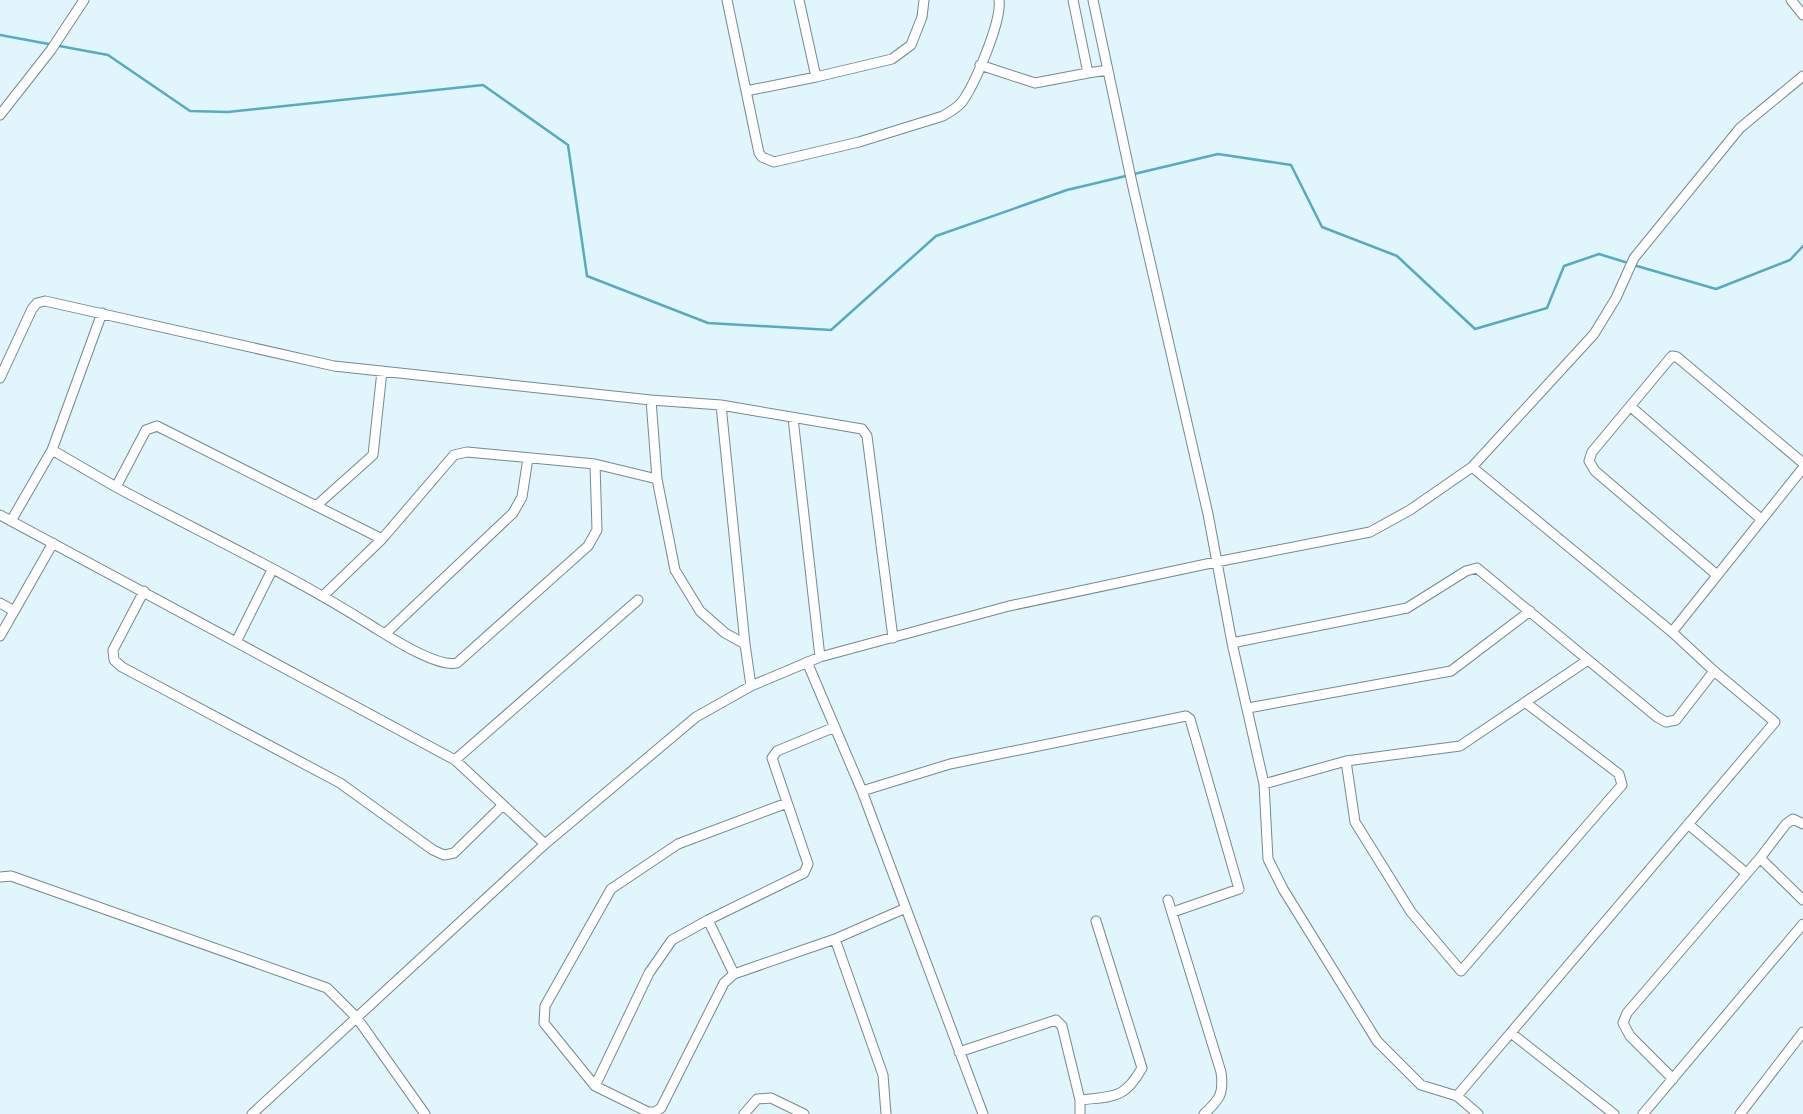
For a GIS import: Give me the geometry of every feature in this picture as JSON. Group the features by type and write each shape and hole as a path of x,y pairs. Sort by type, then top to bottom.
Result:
{"street":[{"path":"0,115 51,50 84,0"},
{"path":"727,0 759,153 768,160 781,162 860,142 943,116 954,110 962,101 980,65 999,18 999,0"},
{"path":"799,0 816,77"},
{"path":"746,91 892,59 904,52 910,45 922,16 924,0"},
{"path":"1073,0 1088,73"},
{"path":"1093,0 1127,161 1208,514 1232,643 1264,784 1268,859 1288,898 1377,1041 1421,1086 1456,1096 1478,1114"},
{"path":"1791,0 1803,15"},
{"path":"980,65 1036,83 1108,70"},
{"path":"252,1114 545,844 696,717 752,686 820,657 1009,606 1216,562 1370,532 1410,510 1472,467 1594,334 1616,298 1634,258 1740,128 1803,76"},
{"path":"0,378 32,309 37,303 45,301 102,312 334,366 651,400 721,405 862,429 867,436 893,638"},
{"path":"11,521 52,450 102,312"},
{"path":"1717,575 1595,471 1589,461 1592,452 1672,356 1677,357 1803,463"},
{"path":"316,506 373,455 382,371"},
{"path":"651,400 657,479 675,570 700,611 725,633 745,644"},
{"path":"721,405 745,644 752,686"},
{"path":"1631,407 1761,519"},
{"path":"793,418 820,657"},
{"path":"116,487 146,430 157,426 382,539"},
{"path":"52,450 116,487 272,570 324,595 385,634 444,664 457,663 594,540 597,530 595,464"},
{"path":"324,595 382,539 454,455 467,452 595,464 657,479"},
{"path":"385,634 513,513 522,497 528,458"},
{"path":"1456,1096 1775,722 1714,671 1672,632 1472,467"},
{"path":"1672,632 1803,468"},
{"path":"0,515 455,760 545,844"},
{"path":"0,636 52,543"},
{"path":"1232,643 1407,608 1471,568 1477,568 1657,717 1666,722 1676,720 1714,671"},
{"path":"236,642 272,570"},
{"path":"144,591 113,650 114,660 122,667 340,783 433,850 444,855 454,853 504,805"},
{"path":"455,760 638,600"},
{"path":"0,603 14,611"},
{"path":"1248,708 1451,671 1530,611"},
{"path":"1264,784 1346,761 1460,746 1588,660"},
{"path":"808,662 862,792 983,1114"},
{"path":"1346,761 1355,822 1410,912 1461,971 1622,785 1619,774 1525,702"},
{"path":"862,792 950,764 1186,716 1190,719 1240,889 1172,912"},
{"path":"594,1086 649,972 672,940 708,920 804,873 808,864 772,758 777,751 835,727"},
{"path":"787,803 678,844 611,889 545,1006 543,1015 548,1028 594,1086 648,1112 654,1113 661,1108 724,983 734,974 835,939 906,908"},
{"path":"1673,1079 1630,1036 1623,1023 1627,1013 1760,858 1786,824 1793,819 1803,824"},
{"path":"1688,824 1746,873"},
{"path":"1760,858 1803,900"},
{"path":"0,877 11,876 327,988 358,1018 425,1114"},
{"path":"1168,900 1221,1072 1223,1089 1217,1102 1204,1114"},
{"path":"708,920 734,974"},
{"path":"1080,1100 1118,1095 1133,1085 1142,1068 1096,920"},
{"path":"1643,1114 1803,924"},
{"path":"835,939 882,1075 886,1114"},
{"path":"959,1052 1056,1020 1062,1026 1080,1100 1080,1114"},
{"path":"1740,1114 1803,1032"},
{"path":"1511,1033 1614,1114"},
{"path":"744,1114 757,1099 771,1098 804,1114"}],"waterway":[{"path":"0,35 108,55 190,111 228,112 483,85 568,145 587,276 708,323 831,330 936,236 1067,190 1218,154 1291,165 1322,227 1397,256 1475,329 1547,308 1564,266 1599,254 1625,262"},
{"path":"1637,266 1716,289 1790,260 1803,246"}]}
